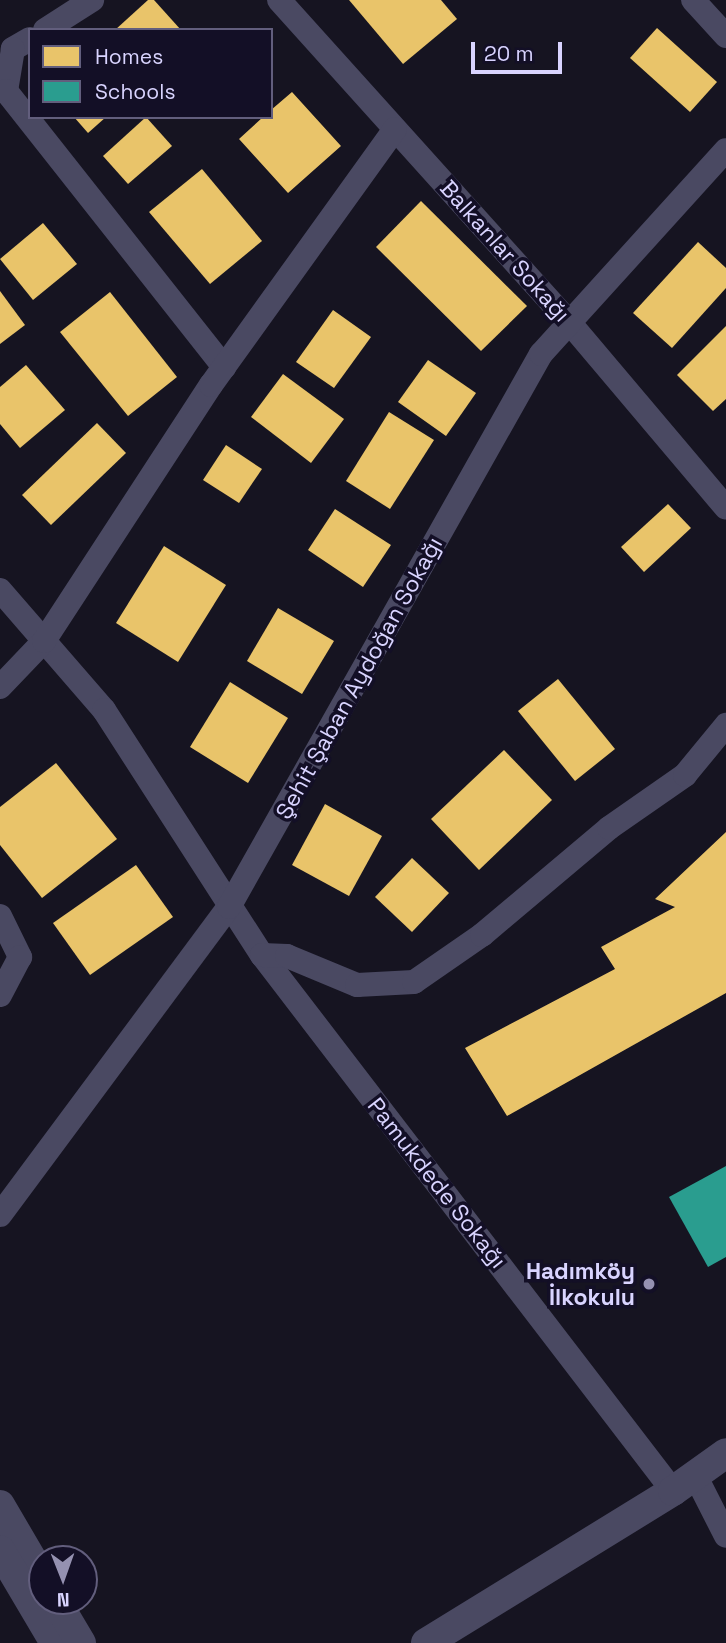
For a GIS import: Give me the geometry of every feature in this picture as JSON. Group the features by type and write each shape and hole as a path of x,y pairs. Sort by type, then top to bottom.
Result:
{"street":[{"path":"48,28 92,0"},
{"name":"Balkanlar Sokağı","path":"279,0 569,322 726,508"},
{"path":"693,0 726,37"},
{"path":"28,40 13,49 6,91 28,119"},
{"path":"28,119 224,367"},
{"path":"0,687 44,641 224,367 395,129"},
{"name":"Şehit Şaban Aydoğan Sokağı","path":"4,1204 229,907 541,354 726,150"},
{"name":"Pamukdede Sokağı","path":"0,590 104,710 262,956 726,1536"},
{"path":"262,956 287,956 357,985 414,982 482,935 609,828 685,775 726,725"},
{"path":"0,916 20,957 0,995"},
{"path":"426,1643 684,1483 726,1453"},
{"path":"0,1505 28,1553"},
{"path":"0,1550 55,1643"},
{"path":"64,1615 81,1643"}],"building: Homes":[{"path":"148,0 154,0 179,28 117,28"},
{"path":"349,0 441,0 457,19 403,64"},
{"path":"657,28 717,82 690,112 630,58"},
{"path":"292,92 341,146 288,193 239,139 261,119 273,119 273,108"},
{"path":"76,119 104,119 88,133"},
{"path":"144,119 148,119 172,146 128,184 103,156"},
{"path":"202,169 262,241 210,284 149,212"},
{"path":"421,201 527,306 481,351 376,247"},
{"path":"43,223 77,264 33,300 0,259"},
{"path":"698,242 726,268 726,288 672,348 633,313"},
{"path":"0,291 25,325 0,344"},
{"path":"110,292 177,377 128,416 60,332"},
{"path":"333,310 371,337 334,388 296,362"},
{"path":"726,326 726,399 713,411 677,375"},
{"path":"428,360 476,393 446,436 398,402"},
{"path":"26,365 65,410 20,448 0,424 0,387"},
{"path":"283,374 344,419 311,463 251,417"},
{"path":"389,412 434,440 390,509 346,481"},
{"path":"97,423 126,453 51,525 22,495"},
{"path":"226,445 262,469 239,503 203,480"},
{"path":"668,504 691,528 644,572 621,547"},
{"path":"335,509 391,545 363,587 308,550"},
{"path":"164,546 226,585 178,662 116,623"},
{"path":"278,608 334,641 302,694 247,661"},
{"path":"558,679 615,749 575,781 518,711"},
{"path":"230,682 288,718 248,783 190,747"},
{"path":"504,750 552,800 479,870 431,819"},
{"path":"56,763 117,839 42,898 0,845 0,807"},
{"path":"325,804 382,836 349,896 292,865"},
{"path":"726,832 726,993 507,1116 465,1048 615,969 601,947 675,907 655,899"},
{"path":"412,858 449,893 412,932 375,897"},
{"path":"136,865 173,917 90,975 53,923"}],"building: Schools":[{"path":"726,1166 726,1257 708,1267 669,1197"}],"place":[{"name":"Hadımköy İlkokulu","path":"649,1284"}]}
